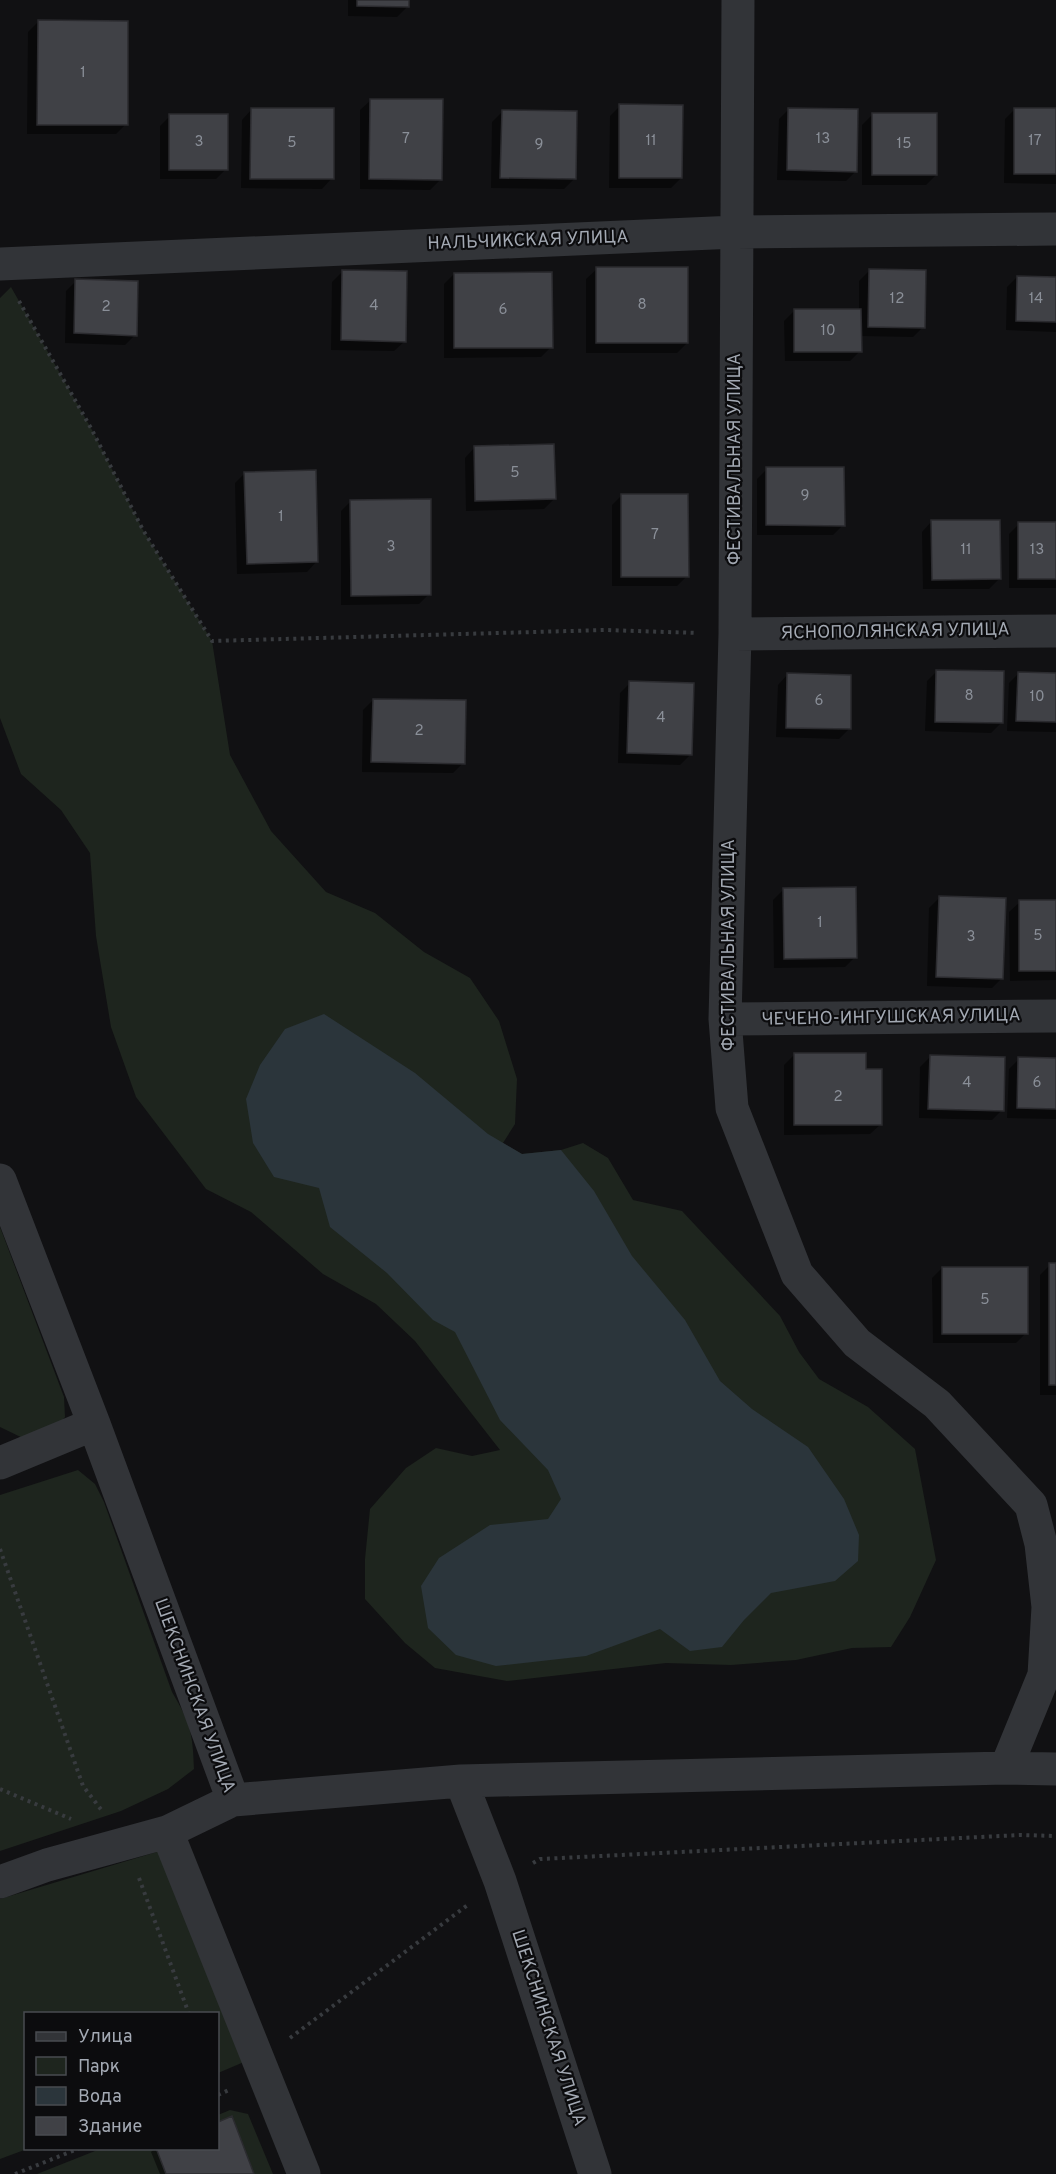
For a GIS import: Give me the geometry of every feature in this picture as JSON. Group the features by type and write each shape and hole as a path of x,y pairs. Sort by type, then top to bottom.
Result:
{"street":[{"name":"ФЕСТИВАЛЬНАЯ УЛИЦА","path":"738,0 735,232 735,634 725,1020 732,1108 797,1274 856,1344 937,1404 1031,1505 1041,1544 1048,1607 1044,1675 1006,1768"},
{"name":"НАЛЬЧИКСКАЯ УЛИЦА","path":"0,264 735,232 1056,229"},
{"name":"ЯСНОПОЛЯНСКАЯ УЛИЦА","path":"735,634 1056,631"},
{"name":"ЧЕЧЕНО-ИНГУШСКАЯ УЛИЦА","path":"725,1020 1056,1016"},
{"name":"ШЕКСНИНСКАЯ УЛИЦА","path":"0,1180 94,1424 233,1800 167,1832 47,1865 0,1882"},
{"path":"0,1463 94,1424"},
{"path":"233,1800 461,1781 1006,1768 1056,1769"},
{"name":"ШЕКСНИНСКАЯ УЛИЦА","path":"461,1781 500,1881 595,2174"},
{"path":"167,1832 304,2174"}],"path":[{"path":"17,297 92,430 143,530 212,641 605,630 735,634"},
{"path":"0,1549 83,1786 127,1844 189,2012"},
{"path":"0,1789 74,1821"},
{"path":"259,2061 500,1881 540,1859 1021,1835 1056,1836"},
{"path":"15,2174 75,2150"}],"green space":[{"path":"11,287 92,430 143,530 212,641 230,755 271,831 326,892 375,913 424,952 470,978 499,1021 517,1079 515,1124 503,1143 522,1154 561,1150 583,1143 608,1158 633,1200 682,1211 780,1316 799,1352 819,1379 868,1407 915,1449 936,1560 910,1617 891,1647 852,1648 796,1660 731,1665 666,1663 507,1681 435,1668 405,1643 365,1599 365,1559 370,1509 406,1468 436,1448 472,1456 500,1450 415,1341 376,1304 323,1274 251,1212 206,1189 136,1097 111,1027 96,936 90,853 61,810 21,774 0,718 0,298"},
{"path":"0,1227 64,1397 65,1417 53,1431 31,1442 0,1427"},
{"path":"78,1470 95,1484 104,1502 172,1692 189,1728 194,1769 168,1789 121,1811 0,1851 0,1495"},
{"path":"160,1851 244,2062 219,2073 219,2012 24,2012 24,2150 0,2159 0,1899"},
{"path":"230,2110 248,2114 273,2174 37,2174 97,2150 219,2150 219,2115"}],"water":[{"path":"324,1014 415,1073 488,1134 522,1154 561,1150 594,1191 632,1256 685,1320 720,1381 752,1409 808,1447 844,1499 859,1535 858,1561 835,1581 771,1593 744,1620 722,1647 690,1651 660,1629 586,1656 496,1666 456,1655 428,1628 421,1586 439,1558 490,1525 548,1519 561,1499 548,1470 500,1420 455,1332 433,1320 387,1273 330,1227 319,1188 274,1177 253,1143 246,1099 260,1065 285,1029"}],"building":[{"path":"357,0 409,0 409,7 357,6"},
{"path":"38,20 128,21 128,125 37,125"},
{"path":"370,99 443,99 442,180 369,179"},
{"path":"619,104 683,105 682,178 619,178"},
{"path":"251,108 334,108 334,179 250,179"},
{"path":"788,108 858,109 857,172 787,170"},
{"path":"1014,108 1056,108 1056,174 1014,174"},
{"path":"502,110 577,111 576,179 500,178"},
{"path":"872,113 937,113 937,175 872,175"},
{"path":"169,114 228,114 228,170 169,170"},
{"path":"596,267 688,267 688,343 596,343"},
{"path":"869,269 926,270 925,328 868,327"},
{"path":"342,270 407,271 406,342 341,340"},
{"path":"552,272 553,348 454,348 454,273"},
{"path":"1017,276 1056,277 1056,322 1016,321"},
{"path":"75,279 138,281 137,336 74,333"},
{"path":"794,309 861,309 862,352 794,352"},
{"path":"554,444 556,499 475,501 474,446"},
{"path":"766,467 844,467 845,526 766,525"},
{"path":"316,470 318,562 247,564 244,472"},
{"path":"621,494 688,494 689,577 621,577"},
{"path":"431,499 431,595 351,596 350,500"},
{"path":"931,520 1000,520 1001,579 932,580"},
{"path":"1018,522 1056,522 1056,579 1018,579"},
{"path":"936,670 1004,671 1003,723 935,722"},
{"path":"1018,672 1056,673 1056,722 1016,721"},
{"path":"787,673 851,675 851,729 786,728"},
{"path":"629,681 694,683 692,755 627,753"},
{"path":"373,699 466,700 465,764 371,762"},
{"path":"856,887 857,958 784,959 783,888"},
{"path":"939,896 1006,898 1003,979 936,977"},
{"path":"1019,900 1056,900 1056,971 1019,971"},
{"path":"794,1053 866,1053 866,1069 882,1069 882,1125 794,1125"},
{"path":"930,1055 1005,1057 1004,1111 928,1109"},
{"path":"1018,1057 1056,1058 1056,1109 1017,1108"},
{"path":"1049,1263 1056,1263 1056,1385 1049,1385"},
{"path":"942,1267 1028,1267 1028,1334 942,1334"},
{"path":"232,2116 254,2174 166,2174 157,2150 219,2150 219,2122"}]}
